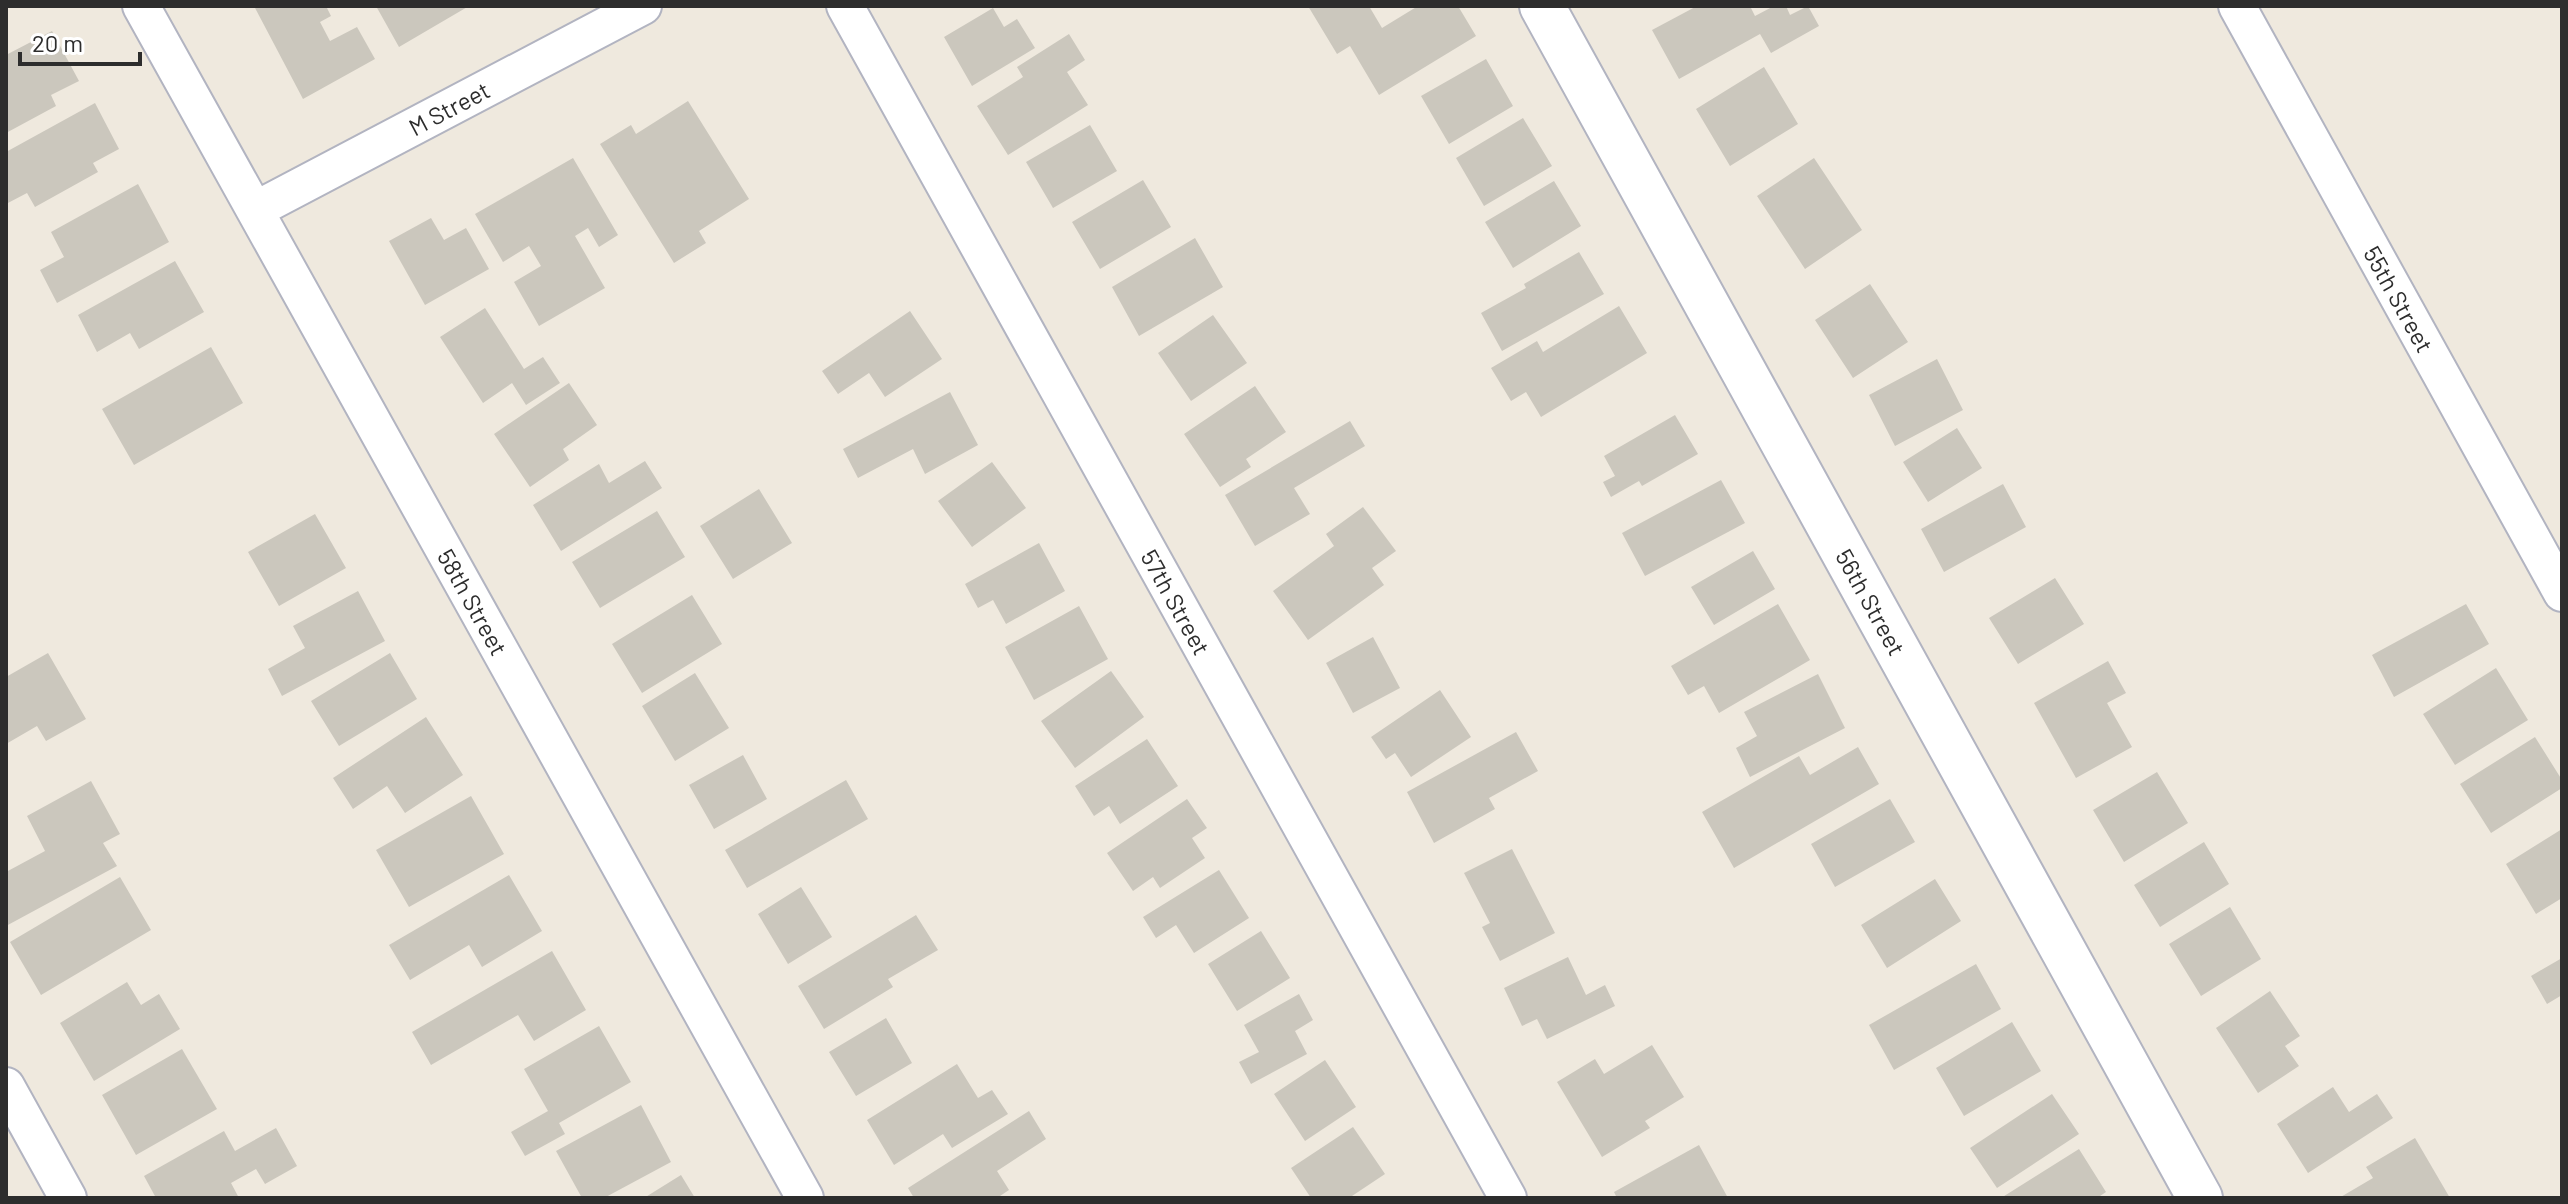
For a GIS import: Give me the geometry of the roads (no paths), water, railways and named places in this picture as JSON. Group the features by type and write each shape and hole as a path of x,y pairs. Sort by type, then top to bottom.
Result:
{"street":[{"name":"58th Street","path":"141,6 805,1198"},
{"name":"M Street","path":"255,210 643,6"},
{"name":"57th Street","path":"845,6 1508,1198"},
{"name":"56th Street","path":"1542,6 2200,1198"},
{"name":"55th Street","path":"2237,6 2562,593"},
{"path":"6,1086 68,1198"}]}
